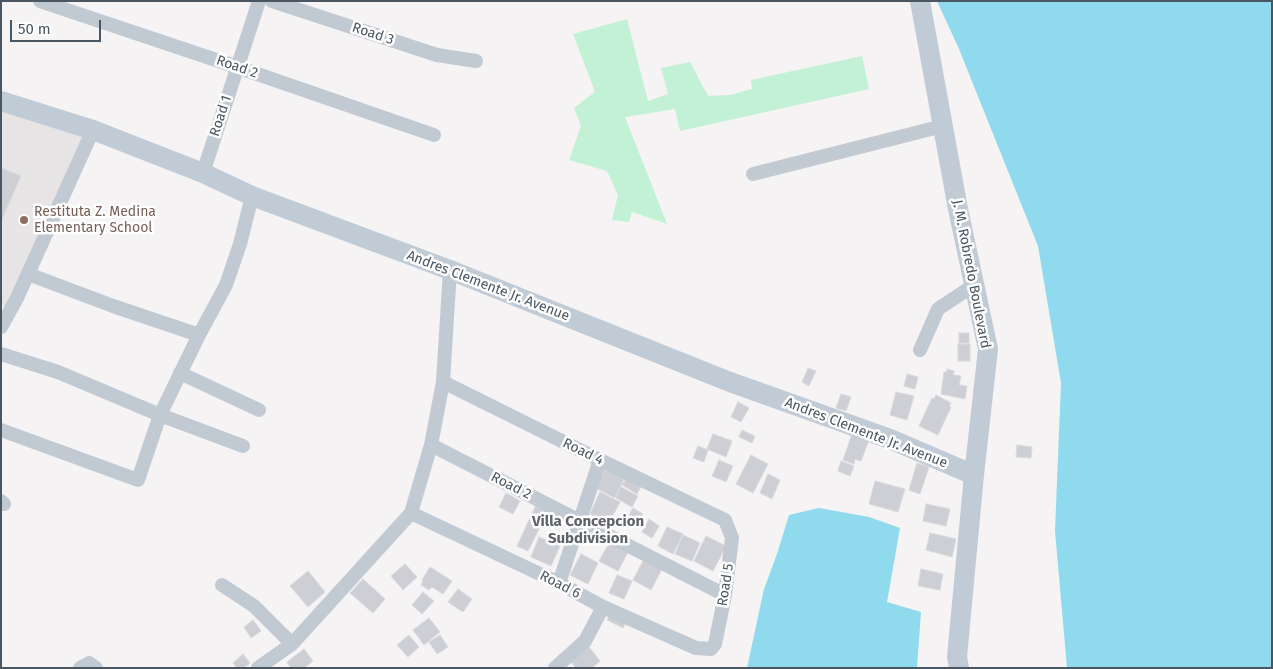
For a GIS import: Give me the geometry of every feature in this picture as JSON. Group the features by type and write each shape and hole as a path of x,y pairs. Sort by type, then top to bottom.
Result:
{"main road":[{"name":"J. M. Robredo Boulevard","path":"920,1 974,285 988,348 974,475 957,657 958,668"},
{"name":"Andres Clemente Jr. Avenue","path":"1,101 93,130 203,173 252,196 450,270 730,382 890,440 974,475"}],"street":[{"name":"Road 2","path":"40,1 434,135"},
{"name":"Road 1","path":"203,173 259,1"},
{"name":"Road 3","path":"272,1 437,55 476,61"},
{"path":"753,174 943,126"},
{"path":"1,326 28,274 93,130"},
{"path":"1,430 138,480 160,415 226,284 240,244 252,196"},
{"path":"258,668 292,644 411,513 431,445 443,382 450,270"},
{"path":"28,274 199,336"},
{"path":"920,350 938,309 974,285"},
{"path":"1,354 58,372 160,415 243,446"},
{"path":"180,373 259,410"},
{"name":"Road 4","path":"443,382 725,520"},
{"name":"Road 2","path":"431,445 725,595"},
{"path":"559,583 600,460"},
{"name":"Road 6","path":"411,513 559,583 603,607 696,648 711,649"},
{"name":"Road 5","path":"711,649 716,644 725,595 732,538 725,520"},
{"path":"222,585 254,606 292,644"},
{"path":"555,668 585,641 603,607"},
{"path":"80,668 89,663 96,668"}],"shaded area":[{"name":"Restituta Z. Medina Elementary School","path":"1,109 86,135 8,308 1,305"}],"green space":[{"path":"627,19 648,101 668,94 661,68 690,62 708,96 730,95 752,89 751,80 862,56 869,89 680,131 675,109 625,117 667,224 632,212 629,222 612,220 618,195 607,171 569,160 581,126 574,108 595,92 573,34"}],"water":[{"path":"937,1 1272,1 1272,668 1067,668 1055,531 1061,383 1038,246 959,49"},
{"path":"819,508 869,517 900,528 887,602 921,612 917,668 747,668 764,589 789,515"}],"building":[{"path":"1,168 21,176 1,221"},
{"path":"959,333 969,333 969,343 959,343"},
{"path":"958,344 970,344 970,361 958,361"},
{"path":"808,368 816,371 809,386 802,382"},
{"path":"947,369 954,371 953,375 961,376 959,385 967,386 965,399 941,394 944,372 947,372"},
{"path":"907,374 918,377 915,389 904,386"},
{"path":"896,392 914,396 907,420 890,415"},
{"path":"841,394 851,397 846,411 836,408"},
{"path":"936,395 951,403 949,406 951,407 938,435 919,426 932,398 934,399"},
{"path":"738,402 749,408 741,422 731,417"},
{"path":"742,430 755,436 752,443 739,437"},
{"path":"713,434 732,441 726,457 707,449"},
{"path":"852,434 869,440 861,461 855,459 854,464 843,460"},
{"path":"1017,445 1032,447 1031,458 1016,457"},
{"path":"698,446 708,450 704,462 693,458"},
{"path":"751,455 768,464 753,493 736,484"},
{"path":"719,460 733,466 726,482 712,476"},
{"path":"841,461 854,466 850,476 838,471"},
{"path":"917,463 929,467 920,494 909,490"},
{"path":"607,465 626,475 615,498 596,488"},
{"path":"768,474 780,480 772,499 760,493"},
{"path":"627,477 642,485 637,494 622,485"},
{"path":"875,481 905,489 898,512 869,504"},
{"path":"621,487 638,496 632,507 616,498"},
{"path":"600,492 620,502 609,523 590,514"},
{"path":"506,493 520,501 513,514 499,507"},
{"path":"926,504 950,509 946,526 923,521"},
{"path":"536,505 548,511 528,551 517,546"},
{"path":"633,508 643,514 635,528 625,522"},
{"path":"649,519 659,526 652,538 642,532"},
{"path":"667,527 683,534 673,554 658,546"},
{"path":"930,533 956,539 952,557 926,550"},
{"path":"683,535 700,543 692,561 675,554"},
{"path":"706,536 726,546 713,571 694,561"},
{"path":"539,537 560,546 551,566 531,557"},
{"path":"611,540 629,550 618,571 599,561"},
{"path":"581,554 598,563 588,584 570,575"},
{"path":"644,559 662,569 651,590 633,580"},
{"path":"405,564 417,577 403,590 391,576"},
{"path":"430,567 452,581 443,594 432,587 429,590 421,585"},
{"path":"921,569 943,574 940,590 918,586"},
{"path":"308,571 325,592 308,607 290,586"},
{"path":"617,575 632,581 624,599 609,593"},
{"path":"363,579 385,599 373,613 350,593"},
{"path":"458,589 472,599 463,612 448,602"},
{"path":"423,592 434,601 422,614 412,605"},
{"path":"610,614 626,622 623,628 607,620"},
{"path":"429,618 440,632 424,645 413,630"},
{"path":"253,620 261,631 251,638 244,627"},
{"path":"409,635 419,647 408,657 397,645"},
{"path":"440,635 448,647 437,654 429,642"},
{"path":"586,643 600,661 592,668 576,668 568,658"},
{"path":"304,649 313,661 304,668 291,668 287,662"},
{"path":"243,654 250,663 244,668 237,668 233,663"}],"place":[{"name":"Restituta Z. Medina Elementary School","path":"24,220"}],"district":[{"name":"Villa Concepcion Subdivision","path":"588,530"}]}
